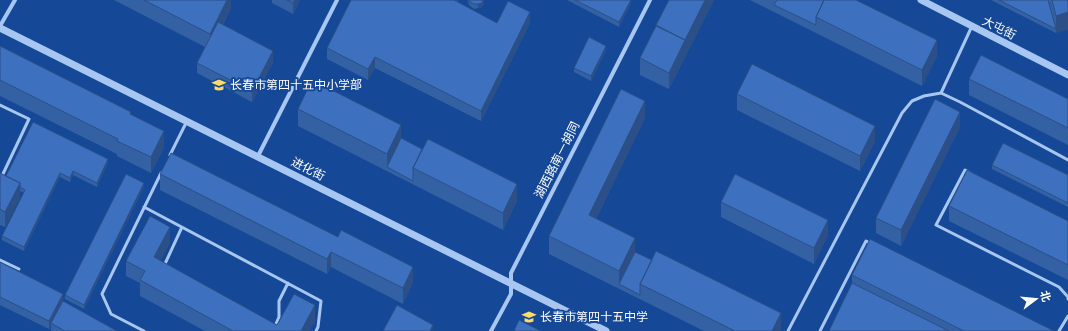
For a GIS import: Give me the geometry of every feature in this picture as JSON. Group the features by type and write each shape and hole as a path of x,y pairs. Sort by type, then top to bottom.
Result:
{"street":[{"path":"0,27 15,0"},
{"path":"258,156 337,0"},
{"name":"湖西路南一胡同","path":"491,331 511,294 510,273 650,0"},
{"name":"大屯街","path":"921,0 1068,75"},
{"name":"进化街","path":"0,27 606,331"}],"lane":[{"path":"941,93 972,26"},
{"path":"788,331 902,112 912,101 924,96 941,93 1068,160"},
{"path":"0,105 29,119 2,176 0,175"},
{"path":"167,161 187,121"},
{"path":"144,331 111,314 102,294 164,168"},
{"path":"972,174 965,170 936,225 1059,287 1068,298"},
{"path":"144,207 321,300 318,327 316,331"},
{"path":"170,271 163,267 182,227"},
{"path":"820,331 866,241 873,244"},
{"path":"0,260 19,270"},
{"path":"274,329 279,317 279,302 288,283"},
{"path":"1059,331 1068,316"}],"building":[{"path":"144,0 227,0 210,34"},
{"path":"287,0 295,0 293,3"},
{"path":"351,0 454,0 497,23 508,1 530,12 481,111 375,57 368,69 327,48"},
{"path":"469,0 483,0 482,3 474,4"},
{"path":"575,0 631,0 619,22"},
{"path":"669,0 705,0 685,40 656,25"},
{"path":"777,0 824,0 816,17 816,25 774,5"},
{"path":"824,0 856,0 937,40 922,70 816,17"},
{"path":"999,0 1048,0 1056,29"},
{"path":"1052,0 1068,0 1068,12 1056,16"},
{"path":"218,22 273,51 252,91 197,63"},
{"path":"656,26 685,40 669,73 640,58"},
{"path":"589,37 606,46 591,76 574,68"},
{"path":"0,46 131,112 130,114 164,131 151,157 0,80"},
{"path":"981,55 1068,99 1068,128 969,79"},
{"path":"752,64 875,126 860,156 737,94"},
{"path":"312,80 401,125 387,154 298,109"},
{"path":"621,89 645,101 589,215 635,238 619,271 549,236"},
{"path":"935,99 960,112 901,230 876,218"},
{"path":"33,122 108,159 97,183 73,171 70,178 60,173 24,247 2,236 25,190 20,187 20,183 6,176"},
{"path":"401,138 422,149 413,168 413,181 387,167"},
{"path":"428,139 517,184 503,213 413,168"},
{"path":"1003,143 1068,175 1068,203 992,165"},
{"path":"171,153 338,237 341,230 413,267 403,288 331,252 327,259 160,174"},
{"path":"967,170 1068,221 1068,265 949,206"},
{"path":"0,173 20,183 5,212 0,209"},
{"path":"126,174 144,183 84,305 65,295"},
{"path":"735,174 828,220 814,248 721,202"},
{"path":"150,216 170,227 154,257 277,325 294,294 315,305 301,331 233,331 140,280 145,271 126,261"},
{"path":"870,239 1054,331 964,331 852,275"},
{"path":"656,251 781,313 772,331 735,331 640,284"},
{"path":"635,252 652,260 640,284 640,295 619,284"},
{"path":"0,262 63,294 49,321 0,297"},
{"path":"852,283 949,331 829,331"},
{"path":"63,301 117,331 65,331 51,323"},
{"path":"397,305 433,325 430,331 383,331"},
{"path":"519,320 541,331 514,331"}],"place":[{"name":"长春市第四十五中小学部","path":"219,85"},
{"name":"长春市第四十五中学","path":"529,317"}]}
